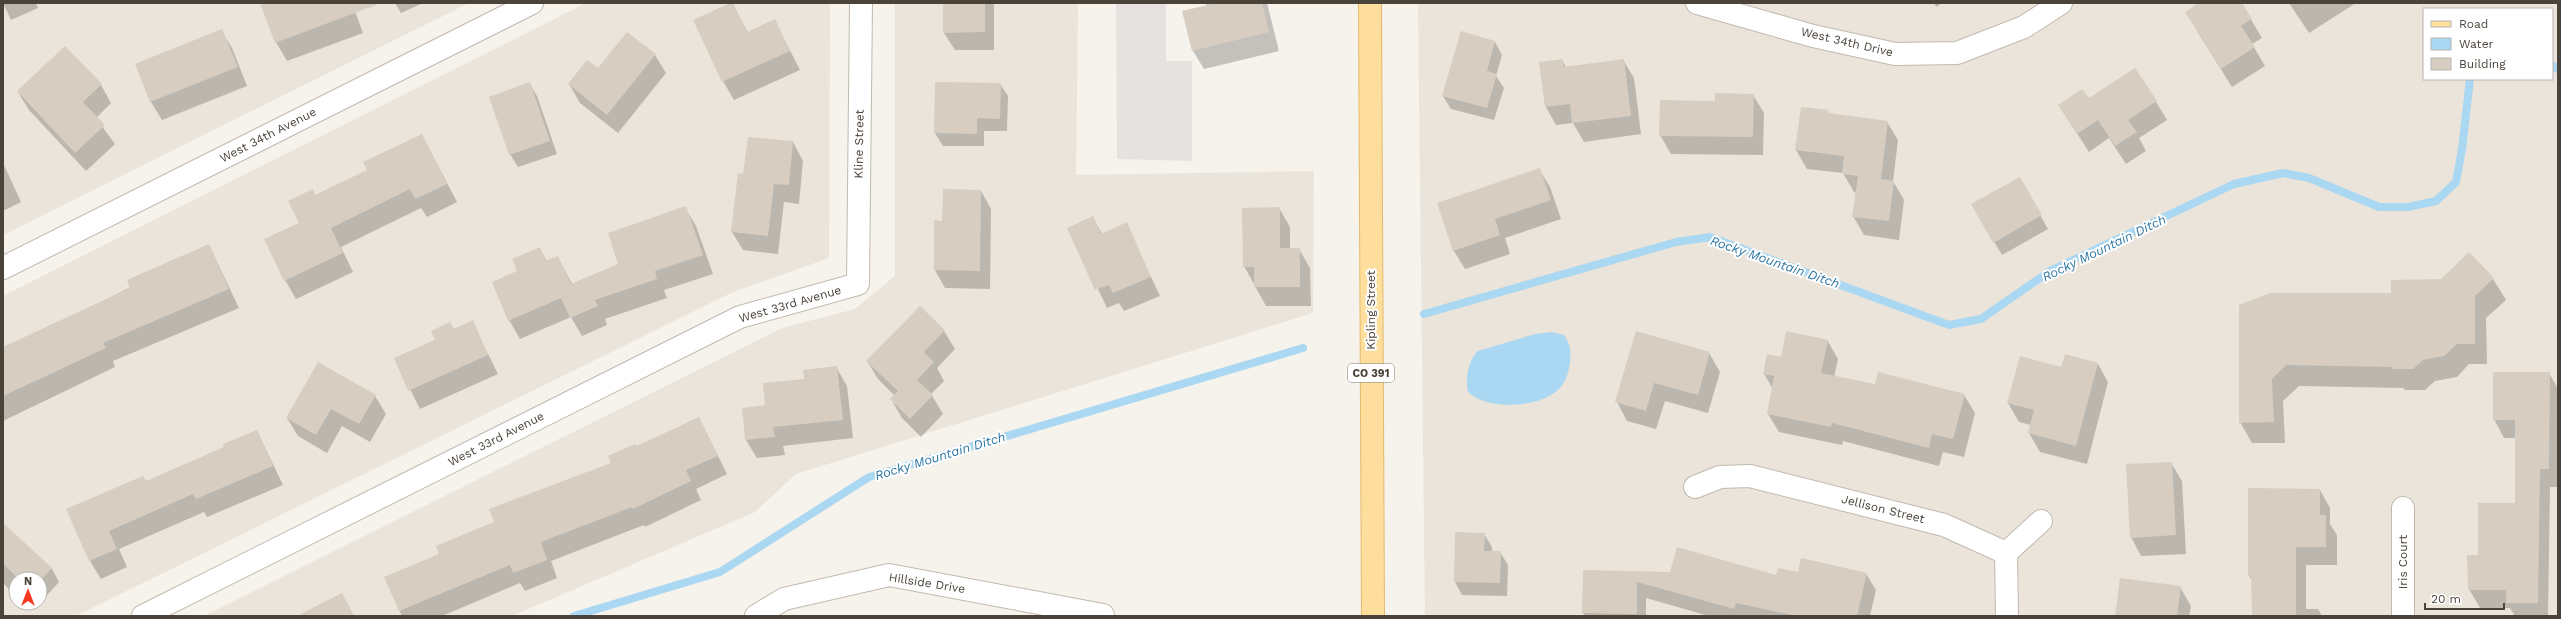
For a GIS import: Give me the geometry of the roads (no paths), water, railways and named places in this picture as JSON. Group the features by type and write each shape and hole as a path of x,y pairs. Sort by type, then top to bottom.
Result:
{"main road":[{"name":"Kipling Street","path":"1370,3 1373,616"}],"street":[{"name":"West 34th Avenue","path":"3,268 532,3"},
{"name":"Kline Street","path":"858,284 861,3"},
{"name":"West 34th Drive","path":"1697,3 1813,36 1895,54 1956,53 2024,27 2061,3"},
{"name":"West 33rd Avenue","path":"144,616 740,317 858,284"},
{"name":"Jellison Street","path":"1696,487 1720,477 1750,476 1944,524 2006,553"},
{"name":"Iris Court","path":"2403,508 2403,616"},
{"path":"2007,616 2006,553 2041,521"},
{"name":"Hillside Drive","path":"756,616 784,599 889,575 1103,615"}],"water":[{"path":"1552,332 1564,335 1570,351 1570,365 1568,372 1564,383 1559,389 1539,400 1514,405 1488,402 1477,398 1468,392 1468,370 1478,351 1535,334"}],"waterway":[{"name":"Rocky Mountain Ditch","path":"2553,66 2558,69"},
{"name":"Rocky Mountain Ditch","path":"1424,314 1676,242 1710,237 1949,325 1981,319 2050,271 2234,184 2283,173 2309,178 2379,207 2408,207 2436,201 2456,182 2462,149 2470,80"},
{"name":"Rocky Mountain Ditch","path":"574,616 720,572 869,477 1303,348"}]}
